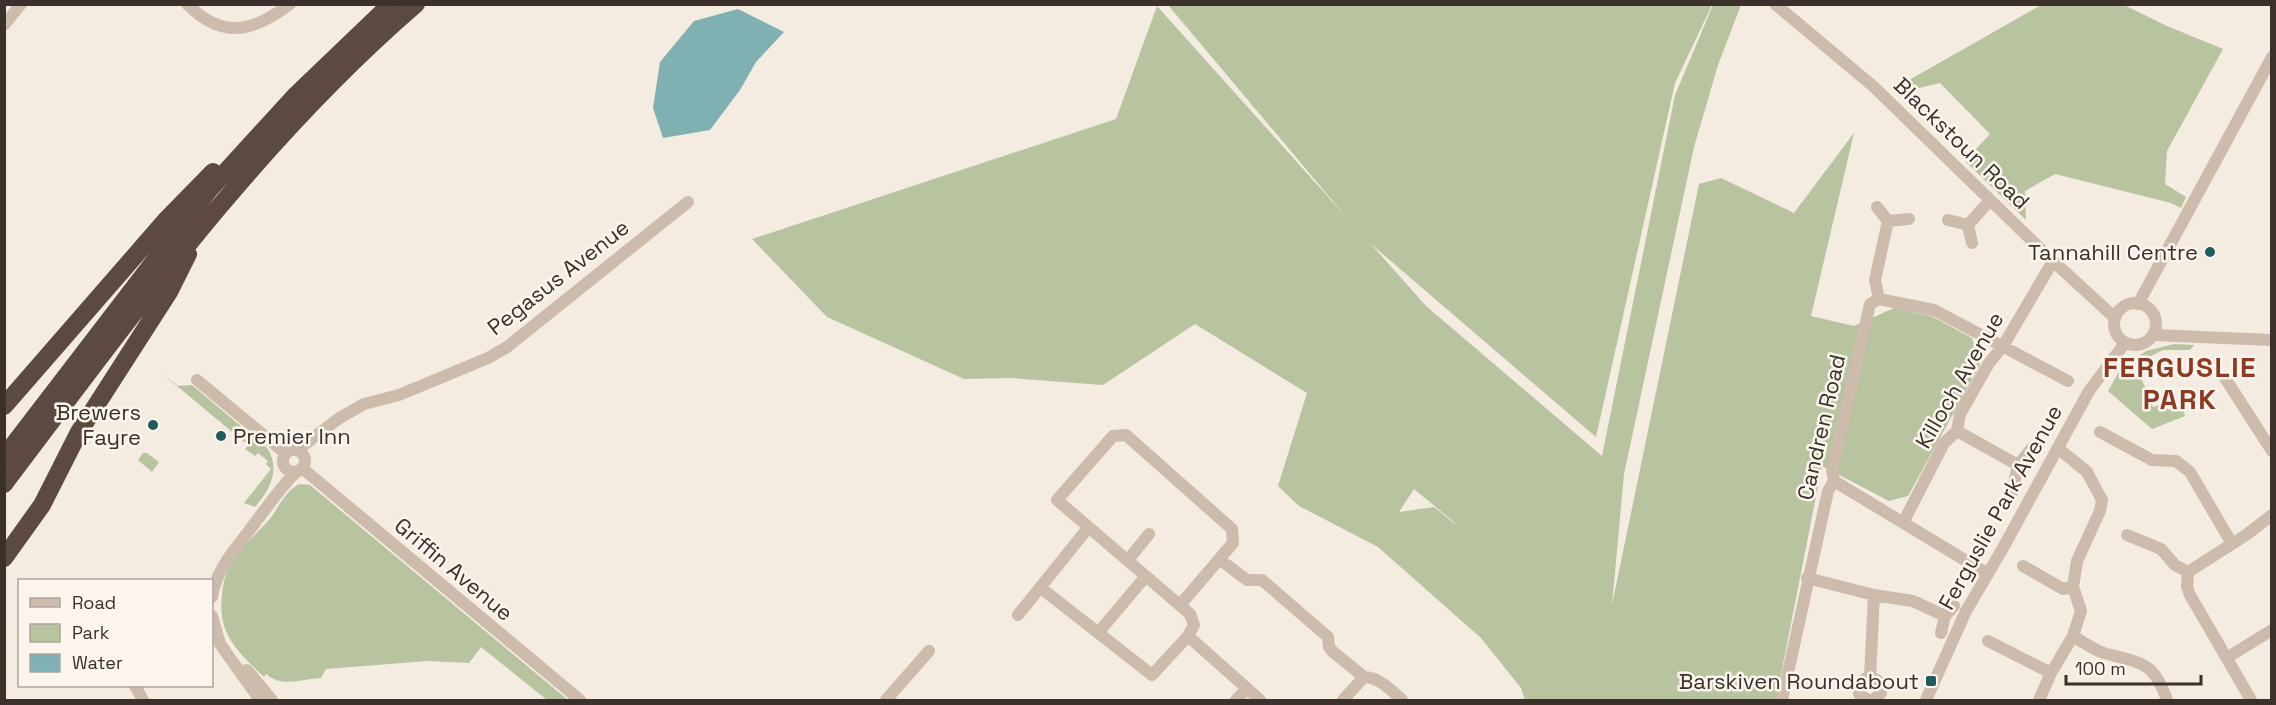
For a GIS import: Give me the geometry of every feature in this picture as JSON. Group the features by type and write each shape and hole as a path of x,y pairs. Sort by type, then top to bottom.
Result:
{"highway":[{"path":"4,406 199,184 263,130 391,4"},
{"path":"4,484 204,223 307,108 416,4"},
{"path":"4,457 178,228 263,130"},
{"path":"4,558 30,524 79,432 169,292 204,223"}],"street":[{"path":"4,25 21,4"},
{"path":"187,4 213,24 241,28 259,24 290,4"},
{"name":"Blackstoun Road","path":"1775,4 1874,87 2115,318"},
{"path":"2138,304 2271,57"},
{"path":"1968,225 1990,200"},
{"name":"Pegasus Avenue","path":"319,435 338,419 364,404 399,395 488,358 507,347 688,202"},
{"path":"1877,207 1888,221"},
{"path":"1888,221 1909,219"},
{"path":"1948,220 1968,225"},
{"path":"1888,221 1875,280 1879,299 1934,310 2068,381"},
{"path":"1968,225 1972,243"},
{"name":"Killoch Avenue","path":"1904,521 1944,443 1957,431 1960,414 1989,363 2003,346 2053,261"},
{"name":"Candren Road","path":"1779,692 1828,491 1834,482 1832,470 1870,304 1879,299"},
{"path":"2138,304 2150,309 2156,322 2153,334 2142,344 2125,343 2116,332 2115,318 2124,307 2138,304"},
{"path":"2153,334 2271,340"},
{"name":"Ferguslie Park Avenue","path":"1926,700 1956,629 2089,391 2125,343"},
{"path":"2225,378 2271,451"},
{"path":"197,380 287,455 303,454 301,467"},
{"path":"1957,431 2018,465"},
{"path":"2100,432 2152,460 2176,460 2190,472 2231,542"},
{"path":"277,491 287,455 319,435"},
{"path":"213,594 220,570 228,556 277,491 301,467 319,435"},
{"path":"1041,588 1152,675 1188,636 1194,625 1190,614 1057,500 1113,436 1126,435 1232,529 1233,543 1180,605"},
{"path":"2012,493 2018,465 2032,448"},
{"path":"2039,700 2051,673 2073,636 2081,611 2073,587 2077,561 2100,512 2102,500 2087,472 2058,448"},
{"path":"287,455 286,469 301,467"},
{"name":"Griffin Avenue","path":"301,467 580,700"},
{"path":"1834,482 1904,521 1988,574"},
{"path":"2188,572 2231,542 2246,535 2271,515"},
{"path":"1018,615 1088,528"},
{"path":"1128,560 1149,534"},
{"path":"2127,535 2161,549 2175,565 2188,572"},
{"path":"1219,559 1247,580 1262,580 1328,637 1332,651 1364,677 1382,683 1402,700"},
{"path":"2023,566 2063,589 2073,587"},
{"path":"2188,572 2187,587 2190,595 2251,700"},
{"path":"1098,633 1146,576"},
{"path":"1807,578 1874,595 1913,601 1944,616"},
{"path":"1870,677 1874,595"},
{"path":"1941,633 1944,616 1954,606"},
{"path":"213,626 225,652 260,700"},
{"path":"2228,657 2271,630"},
{"path":"1188,636 1260,700"},
{"path":"2073,636 2105,654 2138,661 2161,684 2167,700"},
{"path":"1988,640 2051,673"},
{"path":"886,700 929,651"},
{"path":"225,652 258,682 272,700"},
{"path":"1343,700 1364,677"},
{"path":"1870,677 1877,679 1882,686 1881,693 1870,700 1859,694 1858,686 1862,680 1870,677"},
{"path":"1236,700 1247,689"}],"green space":[{"path":"1168,5 1712,5 1675,83 1596,437 1371,244 1426,306 1602,456 1675,95 1713,5 1741,5 1718,65 1694,147 1624,474 1612,605 1699,184 1721,178 1794,213 1854,133 1811,316 1854,326 1894,308 1931,316 1972,338 1980,365 1908,496 1889,501 1822,466 1776,700 1525,700 1521,688 1481,638 1378,547 1299,506 1278,486 1307,393 1195,324 1103,385 1010,378 964,379 827,317 752,239 1116,119 1157,6 1347,218","holes":["1414,489 1455,523 1434,507 1399,512"]},
{"path":"2041,5 2124,5 2223,49 2167,151 2165,184 2186,197 2181,208 2171,203 2055,174 2025,191 2026,220 1965,161 1990,134 1940,83 1919,88 1905,102 1897,87"},
{"path":"2174,344 2194,345 2190,350 2163,350 2133,365 2125,365 2146,351"},
{"path":"2120,370 2142,380 2153,407 2165,403 2168,410 2182,405 2185,416 2152,429 2108,391"},
{"path":"160,372 178,386 192,385 267,448 273,464 272,479 265,494 255,507 244,503 271,469 266,464 268,461 258,453 255,456 245,449 248,445"},
{"path":"143,453 147,453 159,462 152,472 138,460"},
{"path":"299,484 310,485 568,700 547,700 481,647 469,663 427,661 326,669 321,678 292,682 279,681 266,674 264,677 238,650 226,631 221,609 224,583 229,568 239,553 271,517 284,497"}],"water":[{"path":"738,9 784,32 756,62 740,90 710,130 663,138 653,108 660,62 694,21"}],"place":[{"name":"Tannahill Centre","path":"2210,252"},
{"name":"Brewers Fayre","path":"153,425"},
{"name":"Premier Inn","path":"221,436"},
{"name":"Barskiven Roundabout","path":"1931,681"}],"district":[{"name":"FERGUSLIE PARK","path":"2180,383"}]}
